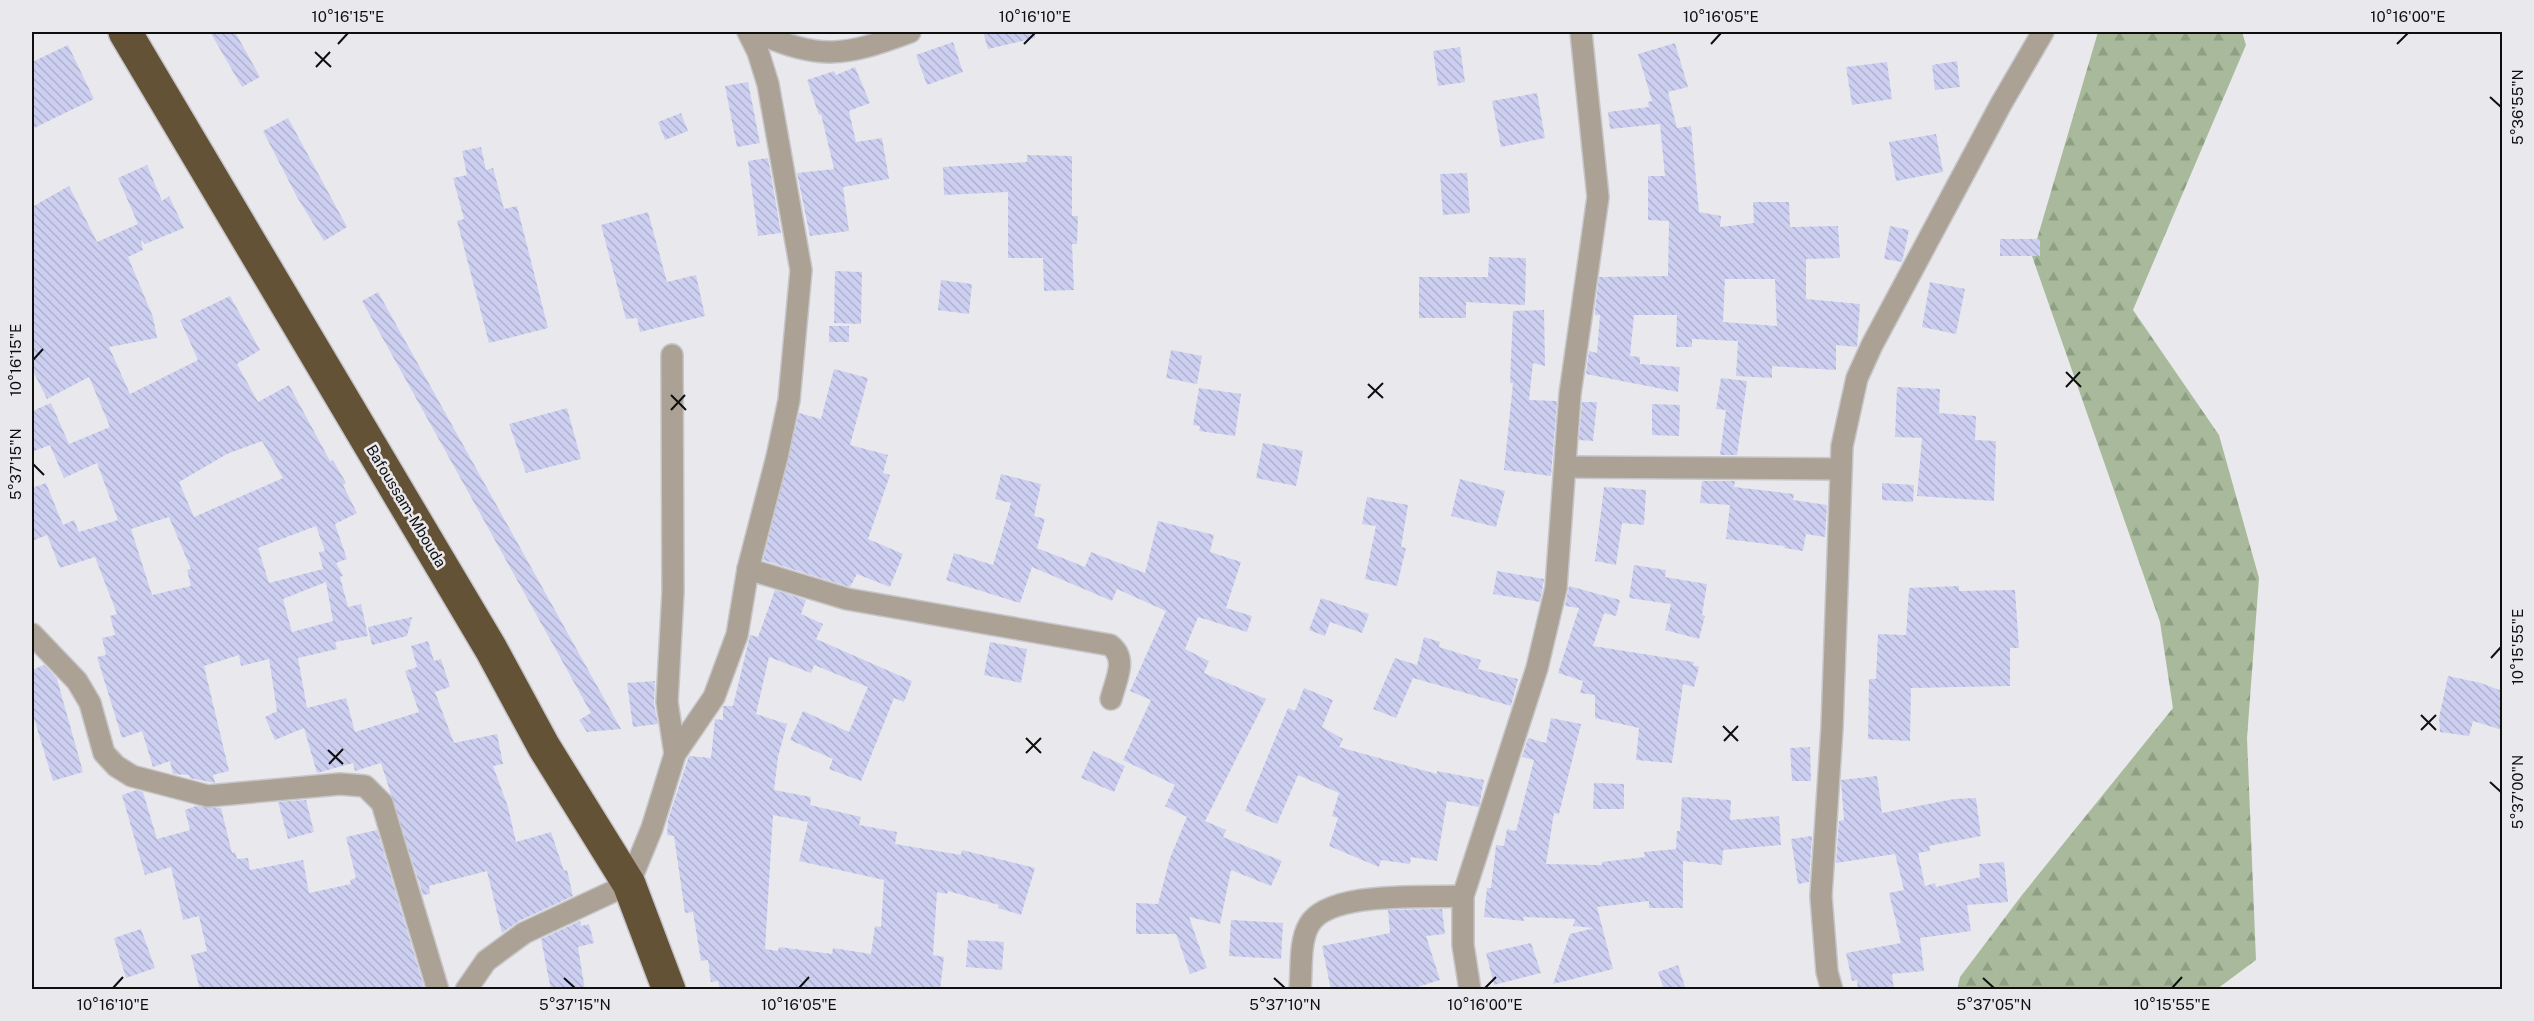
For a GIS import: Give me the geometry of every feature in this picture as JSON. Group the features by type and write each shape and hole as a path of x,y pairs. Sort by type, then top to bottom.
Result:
{"highway":[{"name":"Bafoussam-Mbouda","path":"125,32 490,649 544,747 629,884 669,990"}],"street":[{"path":"466,990 486,961 524,933 629,884 652,828 675,754 714,697 724,676 737,635 747,569 777,458 789,400 801,270 768,84 753,32"},
{"path":"753,32 804,49 847,52 910,32"},
{"path":"1470,990 1463,945 1463,896 1537,668 1556,588 1570,394 1598,197 1581,32"},
{"path":"1832,990 1827,972 1821,896 1832,728 1842,446 1857,378 1872,345 2001,104 2043,32"},
{"path":"672,355 673,592 667,702 675,754"},
{"path":"1566,467 1840,469"},
{"path":"747,569 847,599 1110,645 1119,652 1121,659 1111,699"},
{"path":"32,634 77,681 90,703 104,753 116,766 132,776 208,796 340,784 365,786 382,802 438,990"},
{"path":"1300,990 1308,926 1317,915 1332,906 1352,901 1463,896"}],"green space":[{"path":"2098,32 2242,32 2246,45 2133,310 2219,435 2259,578 2247,738 2256,960 2217,989 1957,990 1960,977 2022,895 2173,708 2160,622 2032,256"}],"building":[{"path":"210,32 235,32 260,77 242,87"},
{"path":"983,32 1034,32 1035,38 988,49"},
{"path":"953,42 963,72 927,85 916,55"},
{"path":"1675,43 1688,87 1668,92 1677,128 1691,126 1699,212 1721,216 1720,227 1754,223 1753,202 1789,202 1790,227 1838,226 1840,258 1806,259 1806,299 1860,304 1857,347 1836,345 1836,370 1772,366 1772,378 1736,376 1738,341 1692,339 1692,347 1676,347 1677,315 1634,315 1630,356 1640,357 1640,364 1680,367 1678,392 1586,374 1589,351 1597,353 1600,315 1595,315 1595,310 1599,277 1668,276 1669,221 1648,220 1648,176 1665,176 1660,124 1610,129 1608,112 1649,107 1648,102 1652,101 1638,54","holes":["1725,279 1775,279 1777,326 1723,322"]},
{"path":"68,45 94,99 32,129 32,62"},
{"path":"1460,47 1465,82 1438,86 1433,51"},
{"path":"1957,61 1960,87 1935,90 1932,65"},
{"path":"1887,62 1892,99 1852,105 1846,67"},
{"path":"855,67 870,103 849,111 856,142 882,138 889,179 843,187 849,231 810,236 797,173 834,169 821,114 819,115 807,80 834,71 836,75"},
{"path":"748,82 760,143 737,147 725,86"},
{"path":"1537,93 1545,138 1501,147 1492,101"},
{"path":"681,113 688,131 665,140 658,122"},
{"path":"288,118 347,227 324,241 297,197 263,131"},
{"path":"1936,134 1943,172 1896,181 1889,142"},
{"path":"481,147 486,170 493,168 504,209 517,206 548,328 489,343 457,221 464,219 453,178 467,175 462,151"},
{"path":"1027,155 1072,156 1072,216 1078,216 1077,244 1072,244 1074,290 1044,291 1043,258 1008,258 1008,192 944,195 943,167 1027,162"},
{"path":"768,158 781,233 758,236 748,161"},
{"path":"147,165 162,201 169,196 184,228 145,244 141,239 143,250 128,257 153,317 157,338 109,347 130,394 198,360 180,320 230,296 260,350 237,364 258,402 289,385 330,461 333,460 346,483 343,485 357,513 335,524 347,559 336,563 343,576 340,577 348,607 361,604 368,636 335,642 337,649 298,658 307,708 346,698 355,732 419,712 405,671 417,667 411,646 428,641 434,661 441,659 450,687 435,692 454,743 497,734 503,764 493,766 508,807 516,842 551,832 564,871 567,870 573,896 519,921 502,933 487,871 429,886 430,894 423,895 381,763 355,771 353,763 317,773 304,728 275,740 265,717 277,711 269,659 241,666 239,655 204,666 229,771 213,775 215,783 190,778 189,775 173,774 170,761 153,767 142,731 122,738 97,657 106,655 102,638 115,635 110,616 117,614 95,557 60,568 47,535 32,541 32,488 46,483 63,525 74,520 79,532 118,520 97,463 64,478 50,445 32,452 32,411 51,403 69,444 110,427 89,377 47,399 32,369 32,207 69,186 97,242 138,224 118,178","holes":["262,441 283,478 194,517 179,482 227,454","169,517 191,569 187,570 191,586 152,595 131,529","316,526 325,551 319,552 323,569 269,583 258,548","326,582 333,621 292,632 283,599"]},
{"path":"1467,173 1470,213 1443,215 1440,174"},
{"path":"648,212 667,282 696,275 705,316 640,332 637,318 626,319 601,225"},
{"path":"1890,226 1909,230 1902,262 1884,259"},
{"path":"2000,239 2040,239 2040,256 2000,256"},
{"path":"1489,257 1526,258 1525,305 1466,302 1466,318 1419,318 1419,277 1488,277"},
{"path":"835,271 862,272 861,324 834,323"},
{"path":"941,280 972,284 969,314 938,310"},
{"path":"1930,282 1965,289 1956,334 1922,327"},
{"path":"378,292 621,729 587,732 579,720 591,713 362,301"},
{"path":"1544,310 1545,366 1533,363 1529,400 1557,401 1551,476 1504,470 1513,383 1510,383 1513,311"},
{"path":"829,326 849,326 849,342 829,342"},
{"path":"1171,350 1202,356 1197,384 1166,378"},
{"path":"834,369 868,378 850,445 888,455 883,473 890,475 868,539 903,554 890,587 857,574 850,587 763,560 799,413 821,419"},
{"path":"1721,378 1747,381 1737,455 1720,455 1726,410 1716,409"},
{"path":"1897,387 1940,389 1939,413 1976,416 1975,440 1996,441 1994,501 1917,496 1922,438 1895,437"},
{"path":"1199,388 1241,394 1235,436 1199,431 1200,426 1193,425"},
{"path":"1582,402 1597,402 1593,441 1579,440"},
{"path":"1652,404 1680,405 1679,436 1652,435"},
{"path":"567,408 581,459 526,473 509,424"},
{"path":"1263,443 1303,451 1296,486 1256,478"},
{"path":"1001,474 1041,484 1034,516 1045,519 1037,548 1085,567 1091,552 1145,573 1158,521 1214,535 1210,552 1241,562 1226,608 1252,616 1247,632 1198,617 1185,649 1209,661 1204,673 1266,699 1205,821 1226,830 1223,837 1282,861 1271,886 1231,870 1220,924 1189,917 1207,968 1190,974 1176,934 1136,934 1136,903 1158,904 1170,858 1187,817 1165,806 1175,785 1123,760 1151,700 1130,691 1166,611 1117,589 1112,601 1032,567 1020,603 946,580 954,553 993,565 1011,503 995,499"},
{"path":"1460,479 1505,491 1496,527 1451,516"},
{"path":"1702,481 1735,481 1734,487 1794,494 1793,500 1827,505 1825,537 1806,534 1803,551 1784,548 1785,546 1726,539 1730,505 1700,503"},
{"path":"1882,483 1914,485 1913,502 1882,500"},
{"path":"1604,487 1646,490 1644,525 1622,523 1616,565 1595,561"},
{"path":"1367,497 1408,505 1401,547 1406,548 1397,586 1365,579 1376,526 1362,524"},
{"path":"1634,565 1666,570 1665,577 1707,584 1702,615 1705,616 1699,639 1665,630 1671,604 1629,598"},
{"path":"1497,571 1544,579 1540,602 1493,594"},
{"path":"1569,586 1620,600 1616,616 1604,613 1593,646 1694,662 1693,665 1699,667 1694,687 1683,684 1672,763 1636,760 1639,728 1595,718 1595,695 1580,693 1583,681 1558,673 1579,608 1565,606"},
{"path":"1959,586 1959,591 2015,590 2019,648 2010,648 2010,686 1911,688 1910,741 1868,739 1869,679 1876,679 1878,634 1906,635 1909,588"},
{"path":"775,590 806,600 801,614 823,624 816,639 912,681 904,702 894,698 861,781 829,769 833,759 790,740 803,711 849,732 868,687 814,665 811,673 769,657 756,714 787,724 778,757 774,790 811,797 810,805 861,817 859,825 897,832 895,844 961,855 962,850 1035,868 1021,915 998,908 999,905 948,891 947,894 937,892 933,955 944,957 940,990 911,986 911,990 720,990 718,981 711,982 708,960 701,961 693,912 685,913 674,836 667,835 668,820 689,756 711,758 715,719 723,720 723,706 733,706 750,635 758,637","holes":["773,815 808,822 799,861 884,880 881,927 875,926 871,954 833,948 832,954 779,947 778,951 765,949"]},
{"path":"1321,598 1369,614 1362,633 1330,622 1325,636 1309,630"},
{"path":"412,617 407,636 372,645 368,627"},
{"path":"1424,637 1440,642 1439,647 1481,660 1478,669 1518,679 1511,706 1413,678 1396,718 1373,709 1395,658 1417,665"},
{"path":"990,642 1027,649 1021,683 984,675"},
{"path":"44,665 57,679 83,772 53,781 32,712 32,670"},
{"path":"2448,676 2481,683 2502,691 2502,730 2473,721 2469,736 2440,732 2439,718"},
{"path":"655,681 654,704 658,724 633,727 627,683"},
{"path":"1304,688 1333,700 1322,727 1343,739 1339,747 1437,774 1437,771 1484,780 1479,807 1447,801 1437,861 1411,857 1410,864 1381,860 1379,867 1329,846 1338,818 1332,816 1339,793 1298,775 1277,824 1245,811 1288,708 1295,711"},
{"path":"1551,718 1581,724 1559,814 1554,813 1546,864 1602,865 1602,862 1645,857 1644,852 1676,849 1677,831 1680,831 1682,797 1731,800 1730,820 1779,816 1781,845 1723,850 1722,865 1683,861 1683,908 1649,908 1649,901 1597,907 1613,969 1553,984 1570,934 1594,928 1573,926 1575,919 1523,917 1524,921 1484,917 1487,888 1491,888 1496,845 1504,846 1507,829 1516,831 1534,760 1522,757 1528,738 1546,743"},
{"path":"1810,747 1811,781 1792,781 1790,748"},
{"path":"1093,751 1125,766 1114,792 1081,778"},
{"path":"1877,776 1882,813 1954,799 1976,798 1981,836 1929,846 1930,851 1918,853 1925,886 1935,883 1936,887 1980,877 1979,864 2004,862 2008,902 1967,905 1971,931 1920,938 1924,971 1892,974 1894,990 1858,990 1857,980 1852,981 1846,953 1901,943 1889,893 1904,890 1895,854 1836,863 1839,821 1844,820 1841,780"},
{"path":"1594,783 1624,784 1624,809 1593,809"},
{"path":"137,790 143,792 157,839 190,830 185,810 196,806 221,808 232,853 235,852 237,859 248,858 250,870 303,860 309,893 351,884 350,880 356,878 346,837 377,830 424,987 200,990 191,955 207,951 199,916 183,920 171,867 145,875 122,795"},
{"path":"306,800 314,832 288,839 278,802"},
{"path":"1812,836 1809,882 1798,884 1791,839"},
{"path":"1442,909 1445,934 1426,936 1440,980 1408,990 1331,990 1322,946 1390,933 1388,910"},
{"path":"1231,920 1283,923 1281,959 1229,956"},
{"path":"580,921 581,926 589,924 594,943 578,947 585,990 551,990 541,939"},
{"path":"141,929 155,968 126,978 114,938"},
{"path":"968,940 1004,942 1002,970 966,967"},
{"path":"1531,943 1541,973 1494,985 1486,953"},
{"path":"1678,965 1686,990 1664,990 1658,972"}]}
